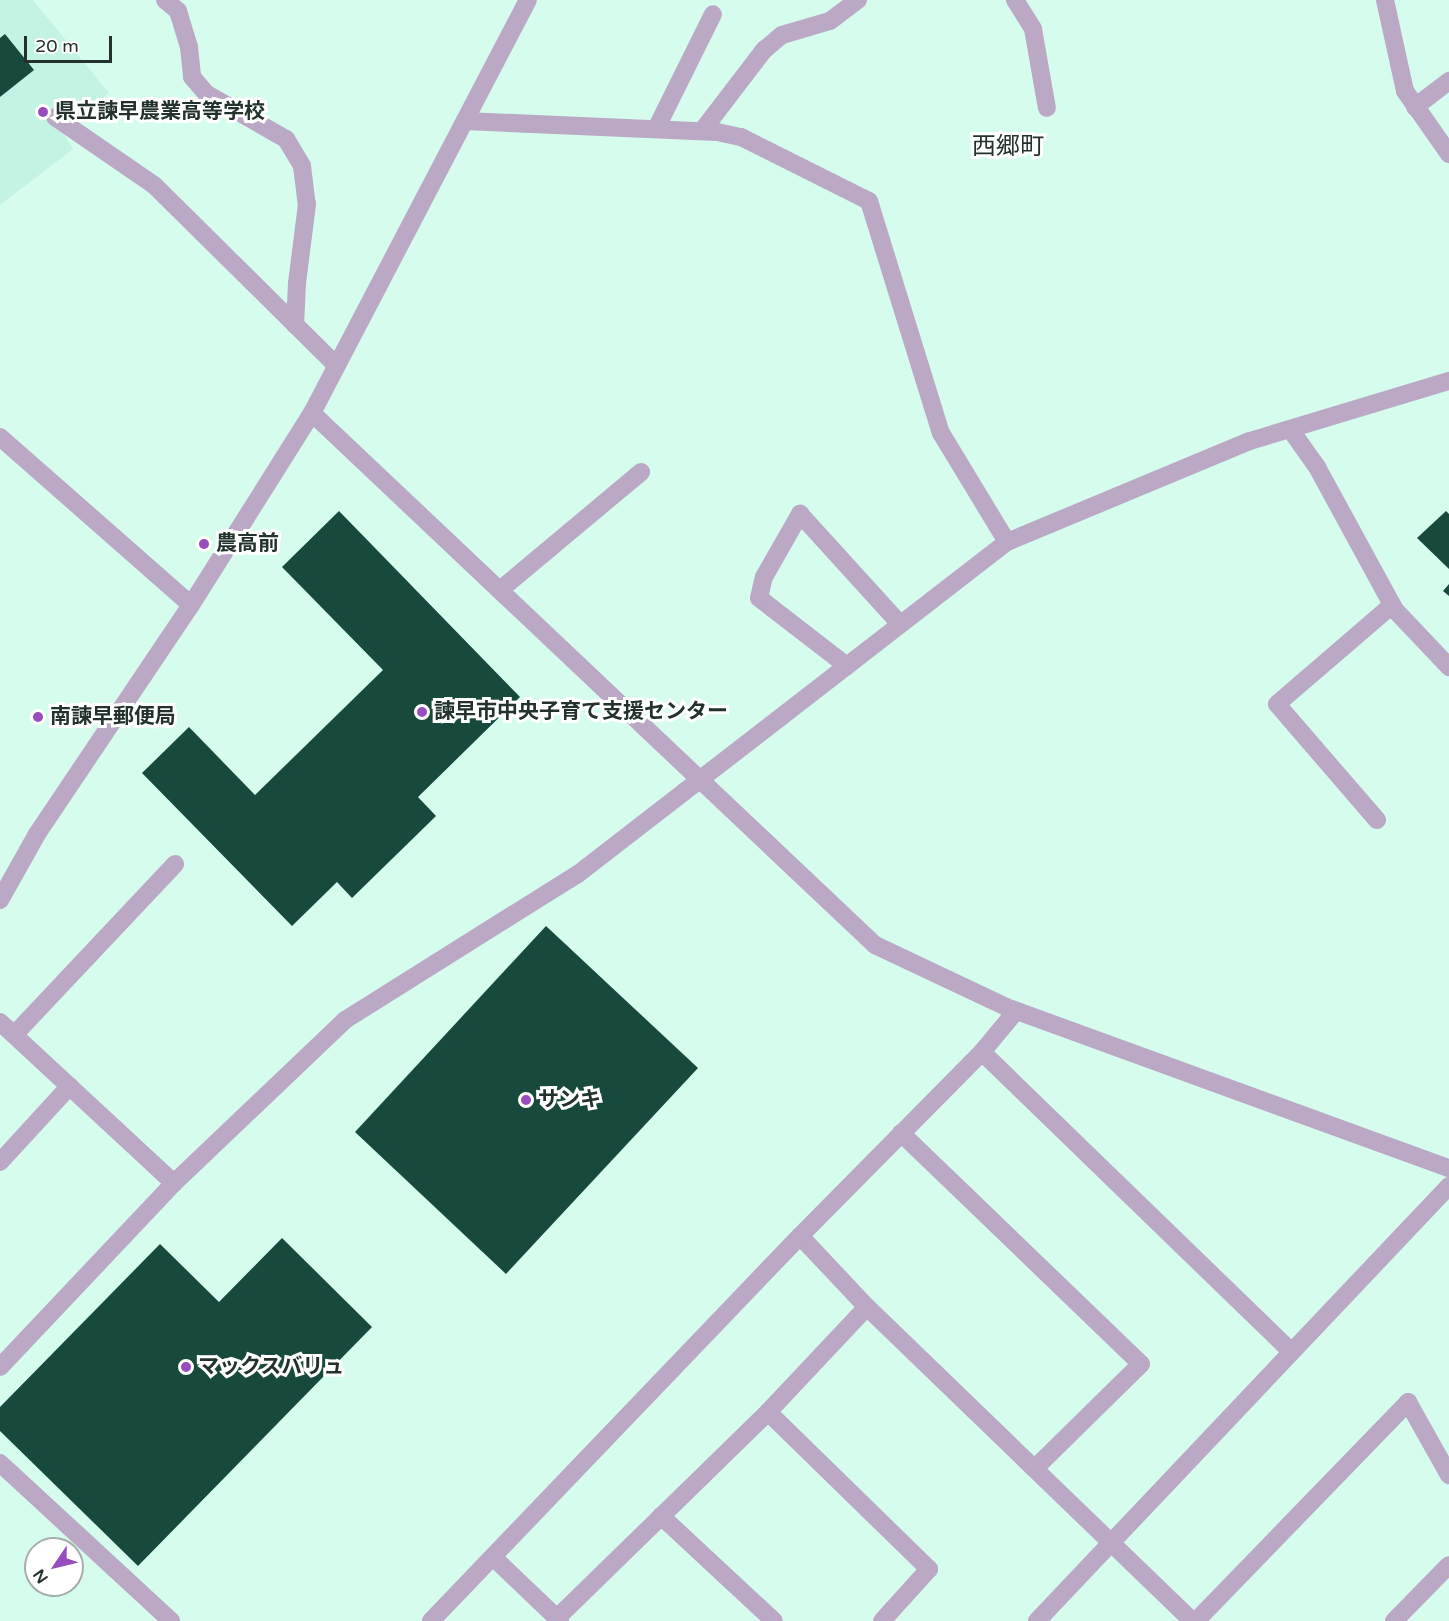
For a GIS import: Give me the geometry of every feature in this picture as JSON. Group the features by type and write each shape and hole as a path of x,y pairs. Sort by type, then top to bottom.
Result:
{"street":[{"path":"165,0 178,12 189,47 192,77 207,94 286,139 302,166 307,204 297,283 296,325"},
{"path":"0,900 37,834 191,605 312,414 528,0"},
{"path":"702,131 764,50 782,35 830,21 858,0"},
{"path":"1015,0 1033,29 1047,108"},
{"path":"1385,0 1405,91 1449,154"},
{"path":"656,129 713,14"},
{"path":"1415,107 1449,81"},
{"path":"55,117 154,185 336,365"},
{"path":"465,121 702,131 741,137 869,201 941,433 1007,542"},
{"path":"0,1367 174,1183 345,1020 578,874 1007,542 1250,441 1449,381"},
{"path":"312,414 875,945 1016,1011 1449,1167"},
{"path":"1290,429 1317,467 1392,605 1449,667"},
{"path":"0,437 191,605"},
{"path":"500,590 641,472"},
{"path":"847,666 759,598 764,577 800,514 900,624"},
{"path":"1377,820 1277,704 1392,605"},
{"path":"14,1035 175,864"},
{"path":"431,1621 800,1236 981,1052 1016,1011"},
{"path":"0,1022 174,1183"},
{"path":"981,1052 1292,1352"},
{"path":"0,1162 70,1086"},
{"path":"901,1133 1141,1364 1035,1468"},
{"path":"1037,1621 1449,1186"},
{"path":"800,1236 867,1306 1194,1621 1408,1402 1449,1475"},
{"path":"493,1557 558,1620 768,1412 867,1306"},
{"path":"768,1412 929,1569 882,1621"},
{"path":"0,1464 170,1620"},
{"path":"661,1516 774,1621"},
{"path":"1394,1621 1449,1565"}],"shaded area":[{"name":"県立諫早農業高等学校","path":"0,0 33,0 109,93 62,131 73,149 0,205"}],"building":[{"path":"5,34 34,70 0,97 0,38"},
{"name":"諫早市中央子育て支援センター","path":"339,511 520,697 418,797 436,816 352,898 337,882 292,926 142,773 189,727 255,795 383,670 282,567"},
{"path":"1446,511 1449,514 1449,569 1417,538"},
{"path":"1449,584 1449,596 1443,591"},
{"name":"サンキ","path":"546,926 698,1068 506,1274 355,1132"},
{"name":"マックスバリュ","path":"282,1238 372,1327 138,1566 0,1431 0,1407 160,1244 219,1302"}],"place":[{"name":"県立諫早農業高等学校","path":"43,112"},
{"name":"農高前","path":"204,544"},
{"name":"諫早市中央子育て支援センター","path":"422,712"},
{"name":"南諫早郵便局","path":"38,717"},
{"name":"サンキ","path":"526,1100"},
{"name":"マックスバリュ","path":"186,1367"}],"district":[{"name":"西郷町","path":"1008,147"}]}
